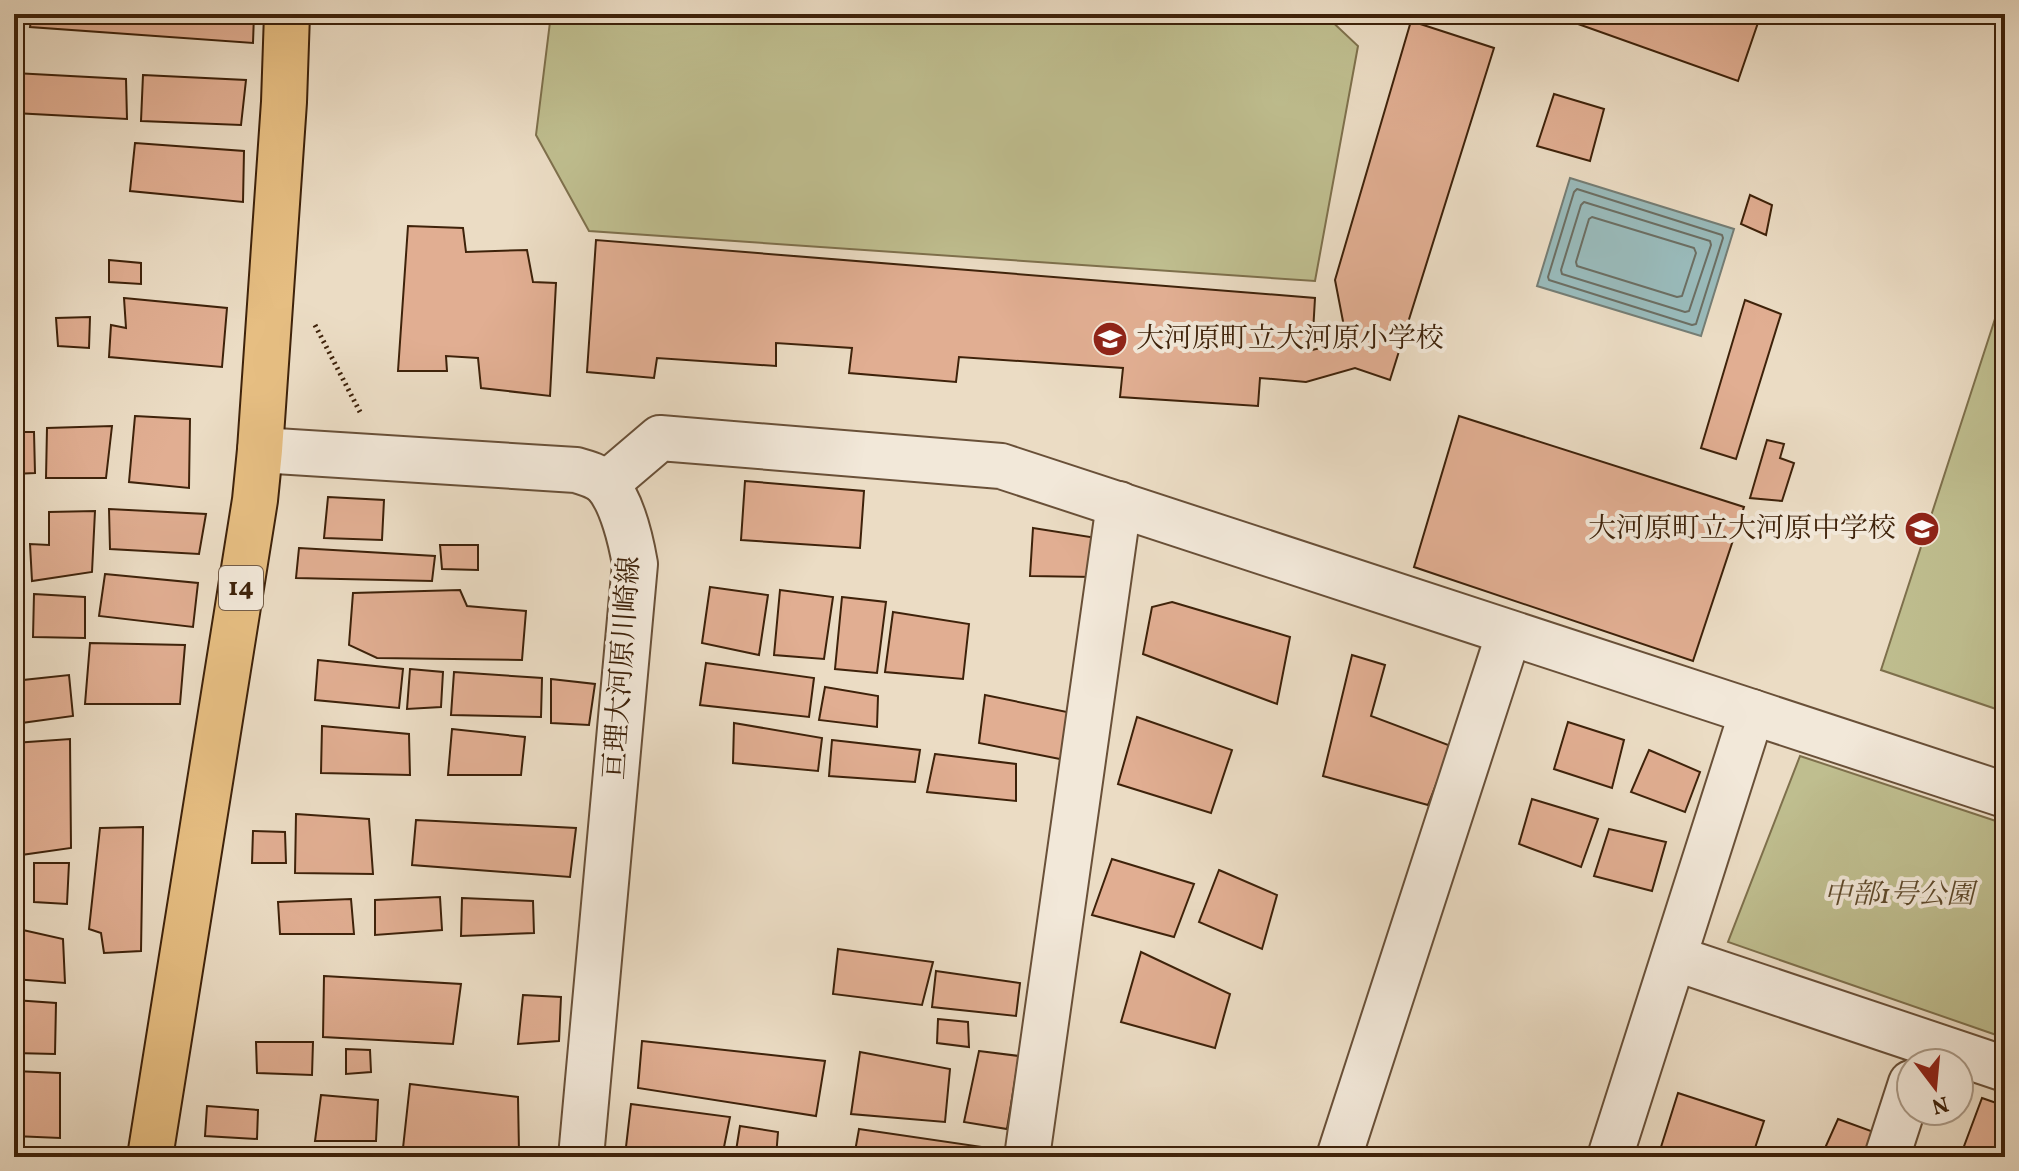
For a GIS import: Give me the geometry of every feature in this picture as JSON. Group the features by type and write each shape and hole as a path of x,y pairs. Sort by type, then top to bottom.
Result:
{"main road":[{"name":"14","path":"150,1157 253,516 284,102 287,14"}],"street":[{"path":"260,450 576,470 594,475 606,484 660,438 1001,466 2005,795"},
{"name":"亘理大河原川崎線","path":"581,1157 635,564 631,539 606,484"},
{"path":"1027,1157 1119,504"},
{"path":"1339,1157 1509,633"},
{"path":"1610,1157 1752,712"},
{"path":"1674,958 1908,1047"},
{"path":"1975,1063 2005,1069"},
{"path":"1887,1157 1897,1127"}],"green space":[{"path":"551,14 1324,14 1358,46 1315,281 589,231 536,135"},
{"path":"2005,288 2005,712 1881,670"},
{"name":"中部1号公園","path":"1800,756 2005,824 2005,1038 1728,942"}],"water":[{"path":"1570,178 1734,229 1701,336 1537,286"}],"building":[{"path":"32,14 254,14 253,43 30,27"},
{"path":"1550,14 1761,14 1738,81"},
{"path":"1411,21 1494,48 1390,380 1355,368 1306,382 1260,378 1258,406 1120,397 1123,368 959,357 956,382 849,373 852,348 776,343 776,366 657,358 654,378 587,372 596,240 1315,298 1312,350 1347,342 1335,280"},
{"path":"14,73 126,79 127,119 14,113"},
{"path":"143,75 246,80 241,125 141,121"},
{"path":"1554,94 1604,109 1590,161 1537,146"},
{"path":"14,129 18,130 23,183 14,183"},
{"path":"135,143 244,151 243,202 130,191"},
{"path":"1750,195 1772,205 1766,235 1741,224"},
{"path":"408,226 463,228 466,252 527,250 533,282 556,283 550,396 481,388 478,358 446,356 447,371 398,371"},
{"path":"109,260 141,263 141,284 109,282"},
{"path":"124,298 227,308 222,367 109,357 111,325 126,328"},
{"path":"1745,300 1781,314 1736,459 1701,448"},
{"path":"90,317 89,348 58,346 56,318"},
{"path":"135,416 190,419 189,488 129,482"},
{"path":"1459,416 1744,507 1693,661 1414,567"},
{"path":"112,426 106,478 46,478 47,428"},
{"path":"14,432 34,432 35,473 14,474"},
{"path":"1767,440 1784,444 1780,458 1794,463 1782,501 1750,498"},
{"path":"745,481 864,491 860,548 741,540"},
{"path":"328,497 384,500 382,540 324,538"},
{"path":"109,509 206,514 199,554 110,549"},
{"path":"95,511 92,572 32,581 30,544 49,545 49,512"},
{"path":"1033,528 1103,539 1095,577 1030,576"},
{"path":"440,545 478,545 478,570 442,569"},
{"path":"299,548 435,556 432,581 296,578"},
{"path":"105,574 198,583 193,627 99,616"},
{"path":"710,587 768,595 759,655 702,643"},
{"path":"460,590 467,606 526,611 522,660 377,658 349,645 353,593"},
{"path":"780,590 833,597 824,659 774,655"},
{"path":"34,594 85,597 85,638 33,637"},
{"path":"842,597 886,602 877,673 835,669"},
{"path":"16,601 19,650 14,650"},
{"path":"1172,602 1290,637 1277,704 1143,654 1152,607"},
{"path":"893,612 969,624 963,679 885,672"},
{"path":"90,643 185,645 180,704 85,704"},
{"path":"1352,655 1385,665 1371,716 1451,746 1428,805 1323,776"},
{"path":"318,660 403,669 399,708 315,700"},
{"path":"706,663 814,678 809,717 700,705"},
{"path":"410,669 443,672 441,707 407,709"},
{"path":"454,672 542,678 541,717 451,715"},
{"path":"69,675 73,716 14,724 14,681"},
{"path":"551,679 595,684 589,725 551,723"},
{"path":"825,687 878,696 877,727 819,720"},
{"path":"985,695 1067,712 1065,760 979,743"},
{"path":"1137,717 1232,750 1211,813 1118,784"},
{"path":"1568,722 1624,740 1612,788 1554,769"},
{"path":"734,723 822,738 818,771 733,763"},
{"path":"322,726 409,734 410,775 321,773"},
{"path":"452,729 525,737 521,775 448,775"},
{"path":"70,739 71,848 14,856 14,743"},
{"path":"832,740 920,750 915,782 829,776"},
{"path":"1649,750 1700,772 1685,812 1631,792"},
{"path":"935,754 1016,764 1016,801 927,792"},
{"path":"1532,799 1598,819 1581,867 1519,844"},
{"path":"296,814 369,819 373,874 295,873"},
{"path":"416,820 576,828 570,877 412,865"},
{"path":"143,827 141,951 104,953 101,933 89,929 100,828"},
{"path":"1609,829 1666,842 1652,891 1594,876"},
{"path":"253,831 285,832 286,863 252,863"},
{"path":"1112,859 1194,884 1174,937 1092,915"},
{"path":"34,863 69,863 67,904 34,902"},
{"path":"1219,870 1277,895 1262,949 1199,922"},
{"path":"440,897 442,930 375,935 375,900"},
{"path":"462,898 533,901 534,933 461,936"},
{"path":"351,899 354,934 280,934 278,902"},
{"path":"14,928 63,939 65,983 14,979"},
{"path":"838,949 933,962 922,1005 833,994"},
{"path":"1141,952 1230,994 1215,1048 1121,1022"},
{"path":"936,971 1020,983 1016,1016 932,1007"},
{"path":"324,976 461,984 453,1044 323,1037"},
{"path":"523,995 561,997 559,1041 518,1044"},
{"path":"14,1000 56,1003 55,1054 14,1053"},
{"path":"938,1019 968,1022 969,1047 937,1043"},
{"path":"642,1041 825,1061 816,1116 638,1088"},
{"path":"256,1042 313,1042 312,1075 257,1073"},
{"path":"346,1049 370,1050 371,1072 346,1074"},
{"path":"979,1051 1019,1056 1007,1129 964,1122"},
{"path":"860,1052 950,1069 945,1122 851,1114"},
{"path":"14,1071 60,1073 60,1138 14,1136"},
{"path":"410,1084 518,1097 519,1152 403,1148"},
{"path":"1678,1093 1764,1121 1752,1157 1700,1157 1661,1147"},
{"path":"321,1095 378,1100 376,1141 315,1141"},
{"path":"1982,1098 2005,1106 2005,1157 1960,1157 1971,1127 1975,1127"},
{"path":"631,1104 730,1117 722,1157 626,1147"},
{"path":"207,1106 258,1110 257,1139 205,1136"},
{"path":"1838,1119 1882,1135 1875,1157 1821,1157"},
{"path":"740,1126 778,1132 776,1157 735,1157"},
{"path":"859,1129 989,1148 987,1157 854,1157"},
{"path":"77,1149 110,1149 109,1157 77,1157"},
{"path":"340,1152 388,1152 388,1157 340,1157"}],"place":[{"name":"大河原町立大河原小学校","path":"1110,339"},
{"name":"大河原町立大河原中学校","path":"1922,529"}]}
